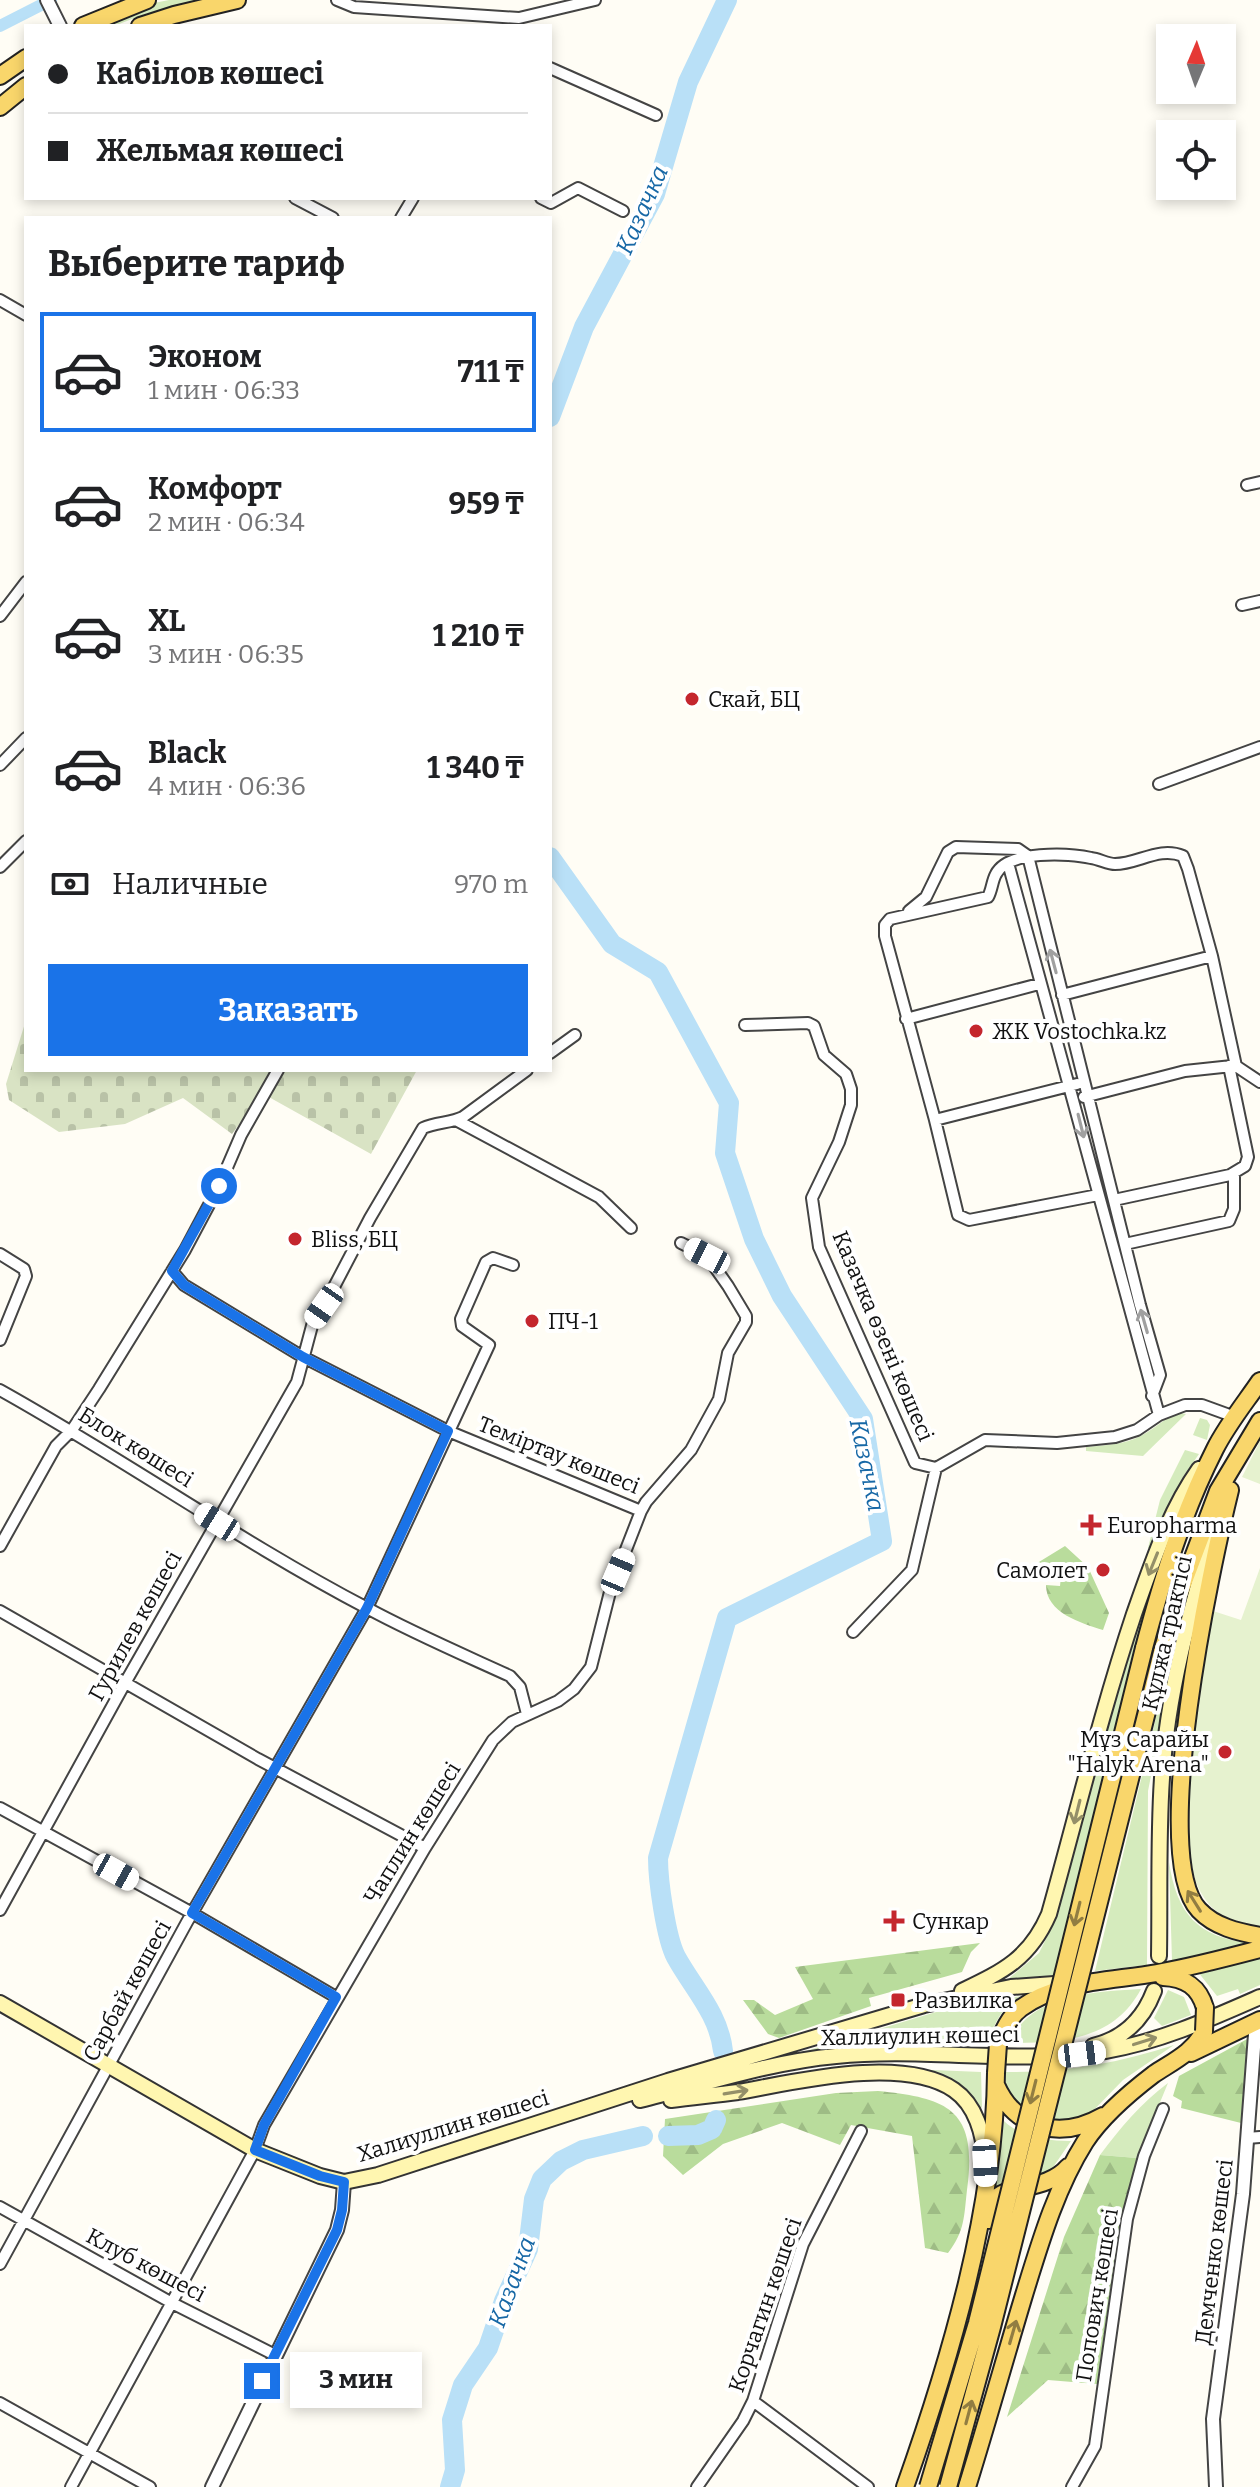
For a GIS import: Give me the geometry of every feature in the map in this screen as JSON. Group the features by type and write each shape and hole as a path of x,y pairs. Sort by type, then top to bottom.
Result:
{"main road":[{"path":"88,24 147,0"},
{"path":"146,24 237,0"},
{"path":"0,76 24,59"},
{"path":"0,107 24,88"},
{"path":"924,2005 995,1975 1026,1953 1040,1935 1049,1914 1095,1743 1144,1586 1178,1506 1194,1477 1260,1381"},
{"path":"948,2487 992,2327 1177,1600 1218,1491 1259,1423"},
{"name":"Құлжа трактісі","path":"1159,1956 1162,1777 1169,1722 1203,1566 1230,1490 1259,1423"},
{"path":"928,2487 977,2323 1159,1591 1179,1530 1216,1447"},
{"path":"1230,1490 1204,1608 1187,1728 1181,1795 1181,1864 1184,1880 1198,1910 1220,1925 1260,1936"},
{"name":"Халлиулин көшесі","path":"764,2053 924,2005 1011,1987 1140,1976 1260,1949"},
{"path":"1140,1976 1172,1977 1192,1984 1198,1991 1205,2008 1204,2031 1179,2059"},
{"path":"905,2487 934,2407 952,2344 979,2222 998,2044 1007,2024 1019,2009 1050,1993 1092,1982"},
{"path":"1013,2057 1085,2048 1115,2038 1137,2021 1154,1991"},
{"name":"Халлиулин көшесі","path":"530,2125 752,2072 836,2056 1013,2057 1082,2054 1131,2046 1188,2028 1260,1997"},
{"name":"Халиуллин көшесі","path":"0,2003 255,2150 320,2176 344,2182 378,2175 764,2053"},
{"path":"967,2487 1041,2240 1077,2156 1110,2112 1154,2074 1258,2020"},
{"path":"614,2106 738,2092 834,2075 921,2077 954,2090 973,2111 984,2146 985,2180"},
{"path":"996,2078 1009,2108 1017,2116 1037,2125 1074,2127 1110,2112"},
{"path":"916,2487 960,2344 993,2202 1001,2193 1056,2178 1077,2156"}],"street":[{"path":"47,0 59,23"},
{"path":"337,0 354,7 506,22 595,0"},
{"path":"552,69 656,115"},
{"path":"545,200 551,203 578,188 623,211"},
{"path":"299,200 329,216"},
{"path":"1,305 24,314"},
{"path":"1247,485 1260,482"},
{"path":"0,616 24,585"},
{"path":"1242,605 1260,601"},
{"path":"0,765 24,740"},
{"path":"1159,784 1260,747"},
{"path":"0,867 24,843"},
{"path":"905,914 926,897 948,852 956,847 1018,849 1028,856 1160,1375 1152,1396"},
{"path":"1098,1195 964,1219 958,1215 885,936 885,925 890,919 905,914 988,897 996,873 1008,863 1028,856 1089,857 1115,864 1150,854 1175,853 1183,856 1212,956 1248,1157 1245,1166 1234,1173 1114,1200"},
{"path":"1008,863 1159,1415"},
{"path":"1062,995 1212,956"},
{"path":"906,1019 1039,984"},
{"name":"Казачка өзені көшесі","path":"745,1025 808,1023 814,1026 824,1055 846,1074 851,1089 851,1105 839,1142 812,1198 819,1247 915,1463 936,1468 985,1440 1057,1443 1115,1437 1137,1430 1159,1415 1185,1405 1202,1405 1235,1417"},
{"path":"552,1052 575,1035"},
{"path":"1075,1100 1185,1071 1232,1066 1260,1082"},
{"path":"0,1546 56,1446 72,1430 172,1271 277,1072"},
{"name":"Гурилев көшесі","path":"0,1910 297,1382 313,1322 423,1128 456,1120 524,1072"},
{"path":"935,1120 1085,1082"},
{"path":"456,1120 599,1197 631,1228"},
{"path":"1125,1244 1229,1221 1234,1209 1234,1173"},
{"name":"Чаплин көшесі","path":"71,2487 255,2150 264,2125 336,1997 493,1740 512,1722 558,1701 574,1689 591,1667 611,1588 641,1511 691,1450 719,1399 728,1353 746,1322 746,1316 707,1256 681,1243"},
{"path":"0,1254 24,1269 26,1276 0,1340"},
{"name":"Сарбай көшесі","path":"0,2264 192,1913 367,1608 489,1345 462,1326 461,1319 486,1262 493,1258 513,1265"},
{"name":"Теміртау көшесі","path":"172,1271 184,1285 303,1357 448,1431 641,1511"},
{"name":"Блок көшесі","path":"0,1390 72,1430 217,1522 367,1608 510,1676 520,1687 527,1714"},
{"path":"853,1632 912,1570 936,1468"},
{"path":"0,1611 275,1768 425,1848"},
{"path":"0,1808 192,1913 336,1997"},
{"name":"Демченко көшесі","path":"1216,2487 1213,2419 1243,2194 1254,2138 1258,2020"},
{"name":"Попович көшесі","path":"1072,2487 1095,2446 1127,2219 1144,2156 1163,2109"},
{"name":"Корчагин көшесі","path":"697,2487 743,2421 753,2401 803,2244 861,2131"},
{"path":"212,2487 337,2230 344,2182"},
{"name":"Клуб көшесі","path":"0,2207 172,2303 275,2355"},
{"path":"753,2401 868,2487"},
{"path":"0,2403 150,2487"}],"green space":[{"path":"169,0 213,0 145,14 119,24 99,24 144,5"},
{"path":"24,1026 24,1072 416,1072 371,1154 267,1096 260,1096 232,1134 183,1098 125,1124 59,1132 9,1100 6,1084"},
{"path":"1175,1412 1186,1414 1143,1456 1086,1451 1086,1447 1134,1439"},
{"path":"1200,1418 1210,1425 1207,1440 1193,1435"},
{"path":"1260,1441 1260,1484 1242,1477"},
{"path":"1185,1450 1199,1454 1183,1477 1152,1550 1148,1548 1160,1500"},
{"path":"1065,1546 1088,1567 1109,1613 1103,1630 1066,1615 1052,1603 1046,1585 1060,1586 1062,1567 1034,1565"},
{"name":"Мұз Сарайы \"Halyk Arena\"","path":"1260,1568 1260,1928 1228,1918 1214,1909 1203,1896 1193,1870 1187,1798 1194,1715 1210,1610 1241,1620"},
{"path":"1143,1600 1150,1604 1135,1645 1058,1975 1007,1980 1039,1953 1057,1917 1090,1780"},
{"path":"1164,1684 1169,1686 1148,1791 1147,1965 1095,1971"},
{"path":"1169,1862 1178,1896 1193,1920 1216,1935 1250,1943 1172,1961"},
{"path":"980,1943 971,1952 962,1972 869,1998 871,2006 779,2038 768,2034 743,2000 754,2000 775,2015 813,1999 795,1967"},
{"path":"1260,1957 1260,1985 1240,1994 1238,1989 1217,1996 1198,1972"},
{"path":"1141,1989 1130,2006 1116,2019 1085,2035 1049,2042 1010,2043 1019,2026 1048,2005 1085,1994"},
{"path":"1168,1990 1184,1997 1191,2015 1162,2026 1154,2018"},
{"path":"1021,1996 1000,2016 988,2044 843,2048 796,2054 936,2012"},
{"path":"1249,2038 1241,2123 1181,2108 1182,2101 1173,2096 1179,2076"},
{"path":"1174,2045 1123,2080 1089,2115 1064,2123 1024,2115 1006,2089 1006,2072 1091,2066"},
{"path":"909,2069 981,2072 982,2108 949,2080"},
{"path":"1168,2083 1137,2158 1100,2155 1131,2116"},
{"path":"878,2091 940,2104 953,2113 962,2125 968,2142 969,2163 965,2208 961,2230 948,2253 925,2248 912,2136 851,2125 840,2145 782,2123 723,2144 683,2175 663,2156 665,2119 836,2093"},
{"path":"1004,2121 1035,2137 1071,2141 1047,2176 989,2195 997,2170"},
{"path":"1100,2155 1137,2158 1120,2221 1097,2384 1048,2380 1007,2417 1064,2237"}],"waterway":[{"path":"0,26 51,0"},
{"name":"Казачка","path":"552,412 584,327 655,194 688,82 727,0"},
{"name":"Казачка","path":"552,860 612,944 658,972 729,1103 725,1153 754,1239 782,1296 863,1419 882,1541 727,1618 658,1858 663,1909 672,1948 711,2013 723,2051"},
{"name":"Казачка","path":"668,2136 698,2135 712,2129 716,2120"},
{"name":"Казачка","path":"450,2487 455,2470 452,2420 463,2385 488,2348 504,2301 528,2249 534,2199 542,2179 561,2161 583,2150 643,2136"}],"place":[{"name":"Скай, БЦ","path":"692,699"},
{"name":"ЖК Vostochka.kz","path":"976,1031"},
{"name":"Bliss, БЦ","path":"295,1239"},
{"name":"ПЧ-1","path":"532,1321"},
{"name":"Europharma","path":"1091,1525"},
{"name":"Самолет","path":"1103,1570"},
{"name":"Мұз Сарайы \"Halyk Arena\"","path":"1225,1752"},
{"name":"Сункар","path":"894,1921"},
{"name":"Развилка","path":"898,2000"}],"route":[{"path":"219,1186 172,1271 184,1285 303,1357 448,1431 367,1608 192,1913 336,1997 264,2125 255,2150 320,2176 344,2182 337,2230 262,2381"}]}
